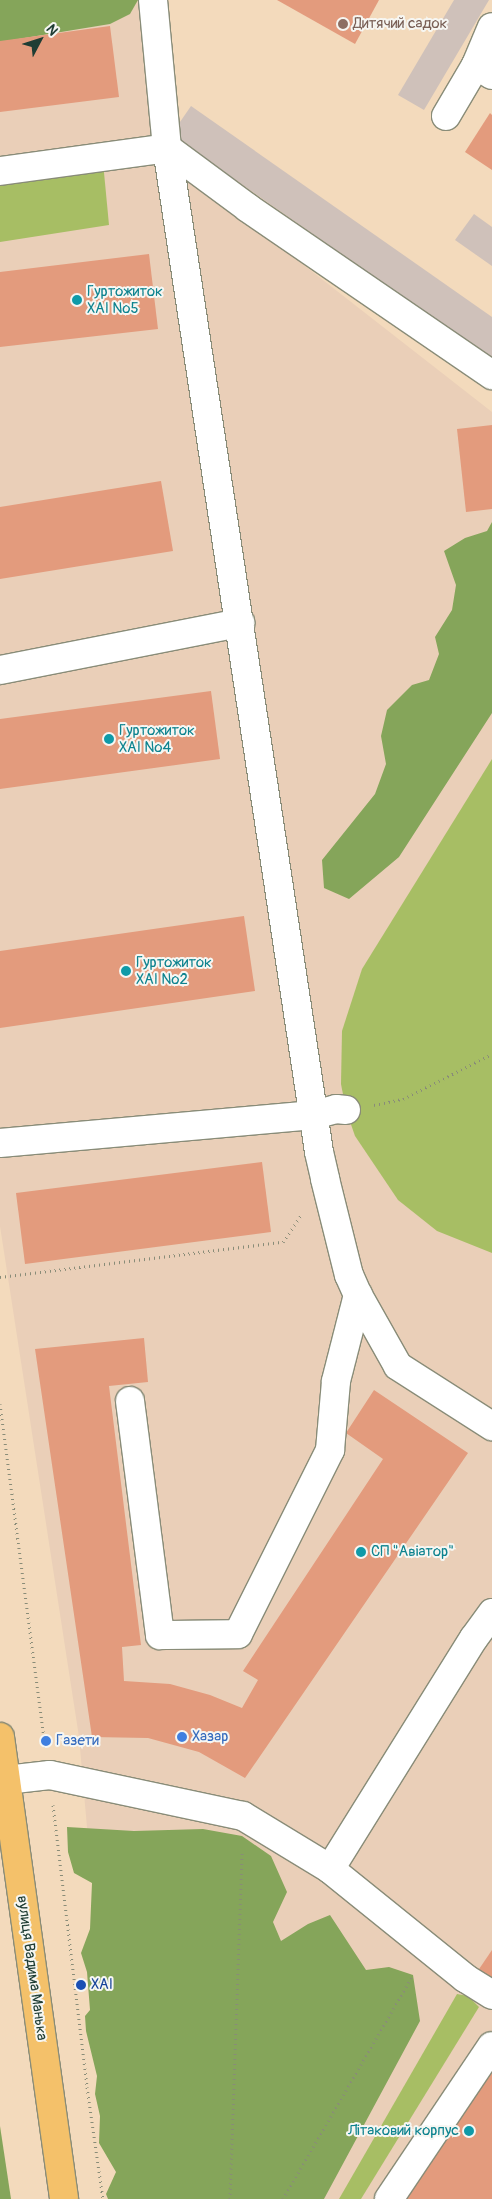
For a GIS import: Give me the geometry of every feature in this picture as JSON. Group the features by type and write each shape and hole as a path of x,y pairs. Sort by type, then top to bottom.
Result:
{"main road":[{"name":"вулиця Вадима Манька","path":"0,1737 64,2199"}],"lane":[{"path":"153,0 167,148 325,1179 349,1275 358,1295 398,1366 492,1426"},
{"path":"446,116 484,70 492,26"},
{"path":"0,171 167,148 248,208 492,375"},
{"path":"0,670 240,623"},
{"path":"0,1143 314,1114 336,1109 346,1110"},
{"path":"130,1401 160,1634 238,1634 330,1450 336,1381 358,1295"},
{"path":"330,1869 468,1646 492,1613"},
{"path":"6,1780 50,1775 243,1816 330,1869 465,1978 492,1994"},
{"path":"389,2199 492,2046"}],"path":[{"path":"346,1110 403,1099 492,1054"},
{"path":"0,1277 283,1242 325,1179"},
{"path":"0,1404 38,1702 50,1775 87,2087 103,2199"},
{"path":"230,2199 243,1816"},
{"path":"283,2199 429,1948"}],"shaded area":[{"path":"0,0 148,0 182,170 492,412 492,2199 120,2199 79,1737 0,1226"},
{"path":"454,0 489,0 424,110 398,95"},
{"path":"191,106 492,317 492,359 171,135"},
{"path":"474,214 492,227 492,266 455,240"}],"green space":[{"path":"0,0 138,0 130,14 110,24 0,42"},
{"path":"103,162 109,225 0,242 0,179"},
{"path":"492,522 492,713 399,857 349,899 324,888 322,860 375,794 386,764 381,736 387,710 412,685 429,680 439,654 435,637 452,610 456,585 444,551 465,538 487,531"},
{"path":"492,759 492,1253 437,1231 398,1200 355,1136 346,1110 341,1084 342,1031 362,969"},
{"path":"67,1827 134,1831 203,1829 242,1836 271,1856 287,1892 273,1922 281,1941 308,1924 330,1915 366,1970 389,1967 413,1975 420,2021 324,2199 108,2199 106,2194 116,2172 99,2143 100,2116 95,2094 97,2076 86,2031 85,2016 90,2010 87,1972 81,1953 90,1929 92,1883 74,1873 68,1852"},
{"path":"457,1994 468,1996 479,2007 361,2199 339,2199"},
{"path":"0,2126 11,2199 0,2199"}],"building":[{"name":"Дитячий садок","path":"277,0 379,0 355,44"},
{"path":"110,26 119,97 0,112 0,41"},
{"path":"490,113 492,115 492,170 465,152"},
{"name":"Гуртожиток ХАІ №5","path":"149,254 158,329 0,347 0,272"},
{"path":"492,425 492,509 466,512 457,429"},
{"path":"161,481 173,551 0,579 0,507"},
{"name":"Гуртожиток ХАІ №4","path":"211,691 220,759 0,789 0,719"},
{"name":"Гуртожиток ХАІ №2","path":"244,916 255,991 0,1028 0,951"},
{"path":"262,1162 271,1232 25,1264 16,1193"},
{"name":"СП \"Авіатор\"","path":"144,1338 148,1382 109,1386 141,1645 122,1647 124,1681 170,1684 210,1695 242,1708 258,1680 243,1671 383,1459 346,1433 374,1390 468,1453 245,1778 199,1752 148,1738 92,1737 35,1349"},
{"path":"492,1950 492,1987 475,1975"},
{"name":"Літаковий корпус","path":"492,2062 492,2199 400,2199"}],"place":[{"name":"Дитячий садок","path":"343,24"},
{"name":"Гуртожиток ХАІ №5","path":"77,300"},
{"name":"Гуртожиток ХАІ №4","path":"109,739"},
{"name":"Гуртожиток ХАІ №2","path":"126,971"},
{"name":"СП \"Авіатор\"","path":"361,1552"},
{"name":"Хазар","path":"182,1737"},
{"name":"Газети","path":"46,1741"},
{"name":"ХАІ","path":"81,1985"},
{"name":"Літаковий корпус","path":"469,2131"}]}
